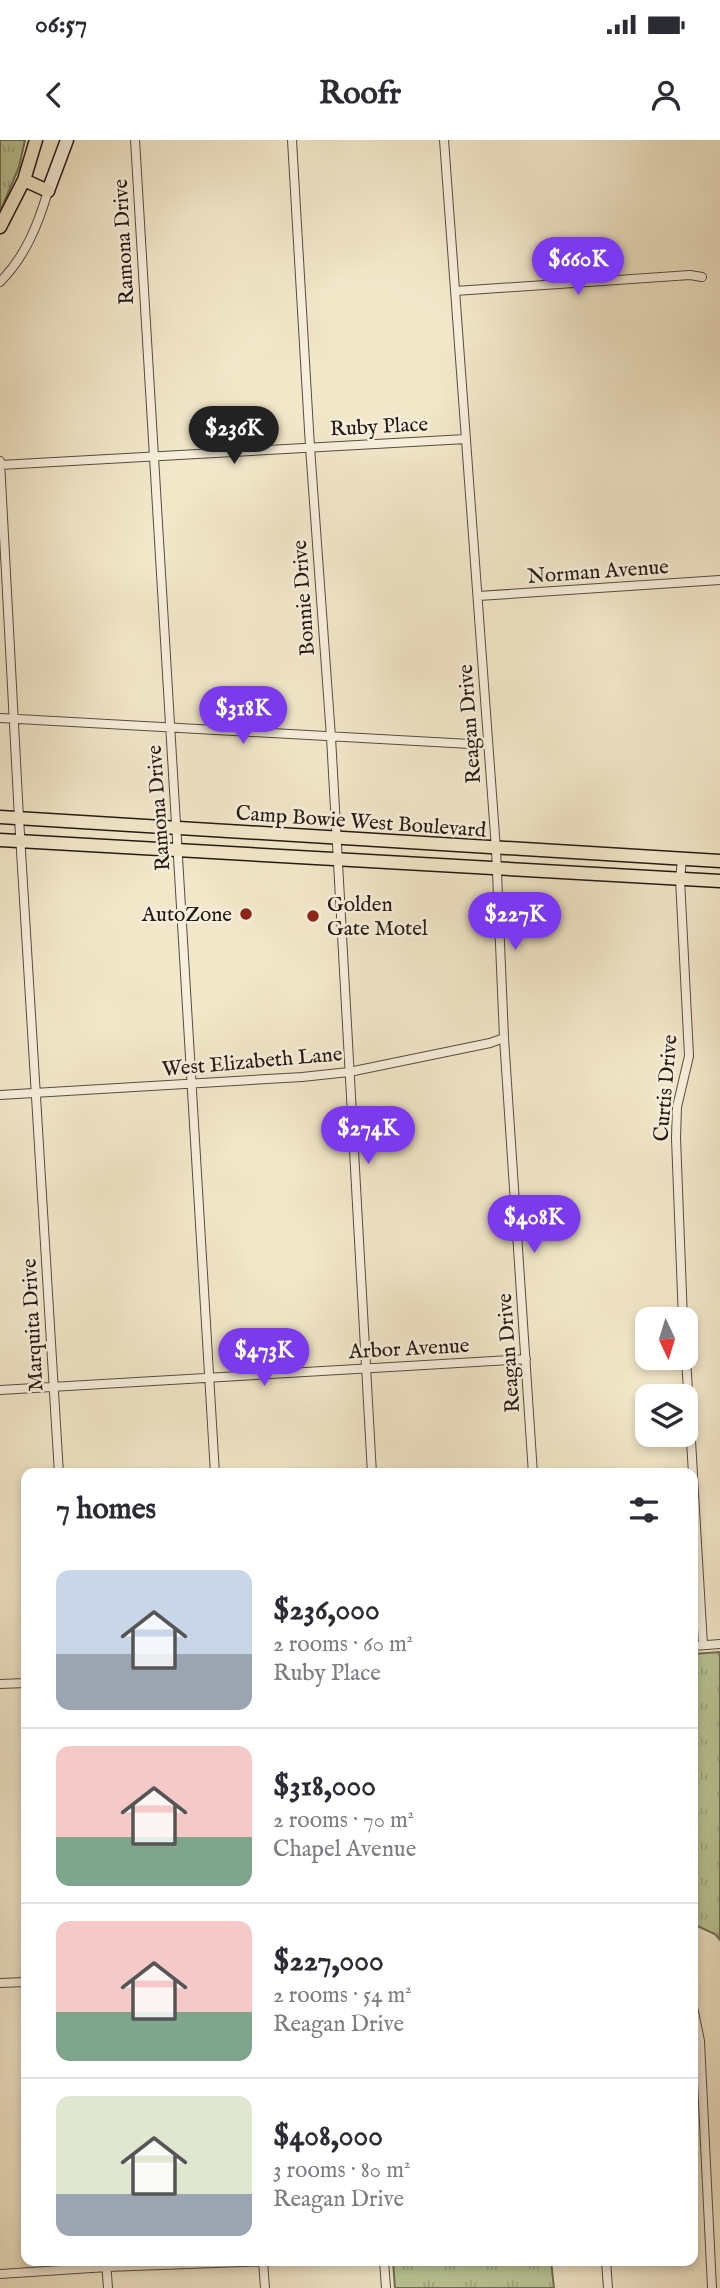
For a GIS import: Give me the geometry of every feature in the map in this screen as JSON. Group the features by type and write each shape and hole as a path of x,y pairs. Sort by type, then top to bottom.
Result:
{"main road":[{"path":"0,227 24,180 36,140"},
{"path":"24,180 48,191"},
{"name":"Camp Bowie West Boulevard","path":"0,817 177,830 720,861"},
{"name":"Camp Bowie West Boulevard","path":"0,840 720,881"}],"street":[{"path":"0,282 21,256 37,225 67,140"},
{"name":"Ramona Drive","path":"135,140 215,1468"},
{"name":"Bonnie Drive","path":"292,140 331,737 372,1468"},
{"name":"Reagan Drive","path":"444,140 496,849 504,1038 533,1468"},
{"path":"455,291 690,275 702,277"},
{"name":"Ruby Place","path":"0,464 466,439"},
{"name":"Marquita Drive","path":"0,464 60,1468"},
{"name":"Norman Avenue","path":"478,596 720,580"},
{"path":"0,718 488,745"},
{"name":"Curtis Drive","path":"682,860 680,879 689,1056 677,1107 676,1138 683,1307"},
{"name":"West Elizabeth Lane","path":"0,1096 349,1072 490,1044 504,1038"},
{"name":"Arbor Avenue","path":"0,1390 526,1359"},
{"path":"686,1370 693,1468"},
{"path":"698,1560 703,1645"},
{"path":"698,1646 720,1644"},
{"path":"0,1684 21,1683"},
{"path":"0,1983 21,1982"},
{"path":"698,2031 712,2288"},
{"path":"0,2274 85,2266"},
{"path":"106,2266 108,2288"},
{"path":"264,2266 265,2288"},
{"path":"384,2266 386,2288"},
{"path":"606,2266 608,2288"}],"green space":[{"path":"0,140 25,140 19,167 0,212"},
{"path":"720,1652 720,1940 715,1934 698,1926 698,1654"},
{"path":"393,2266 552,2266 554,2288 395,2288"}],"place":[{"name":"AutoZone","path":"246,914"},
{"name":"Golden Gate Motel","path":"313,916"}]}
